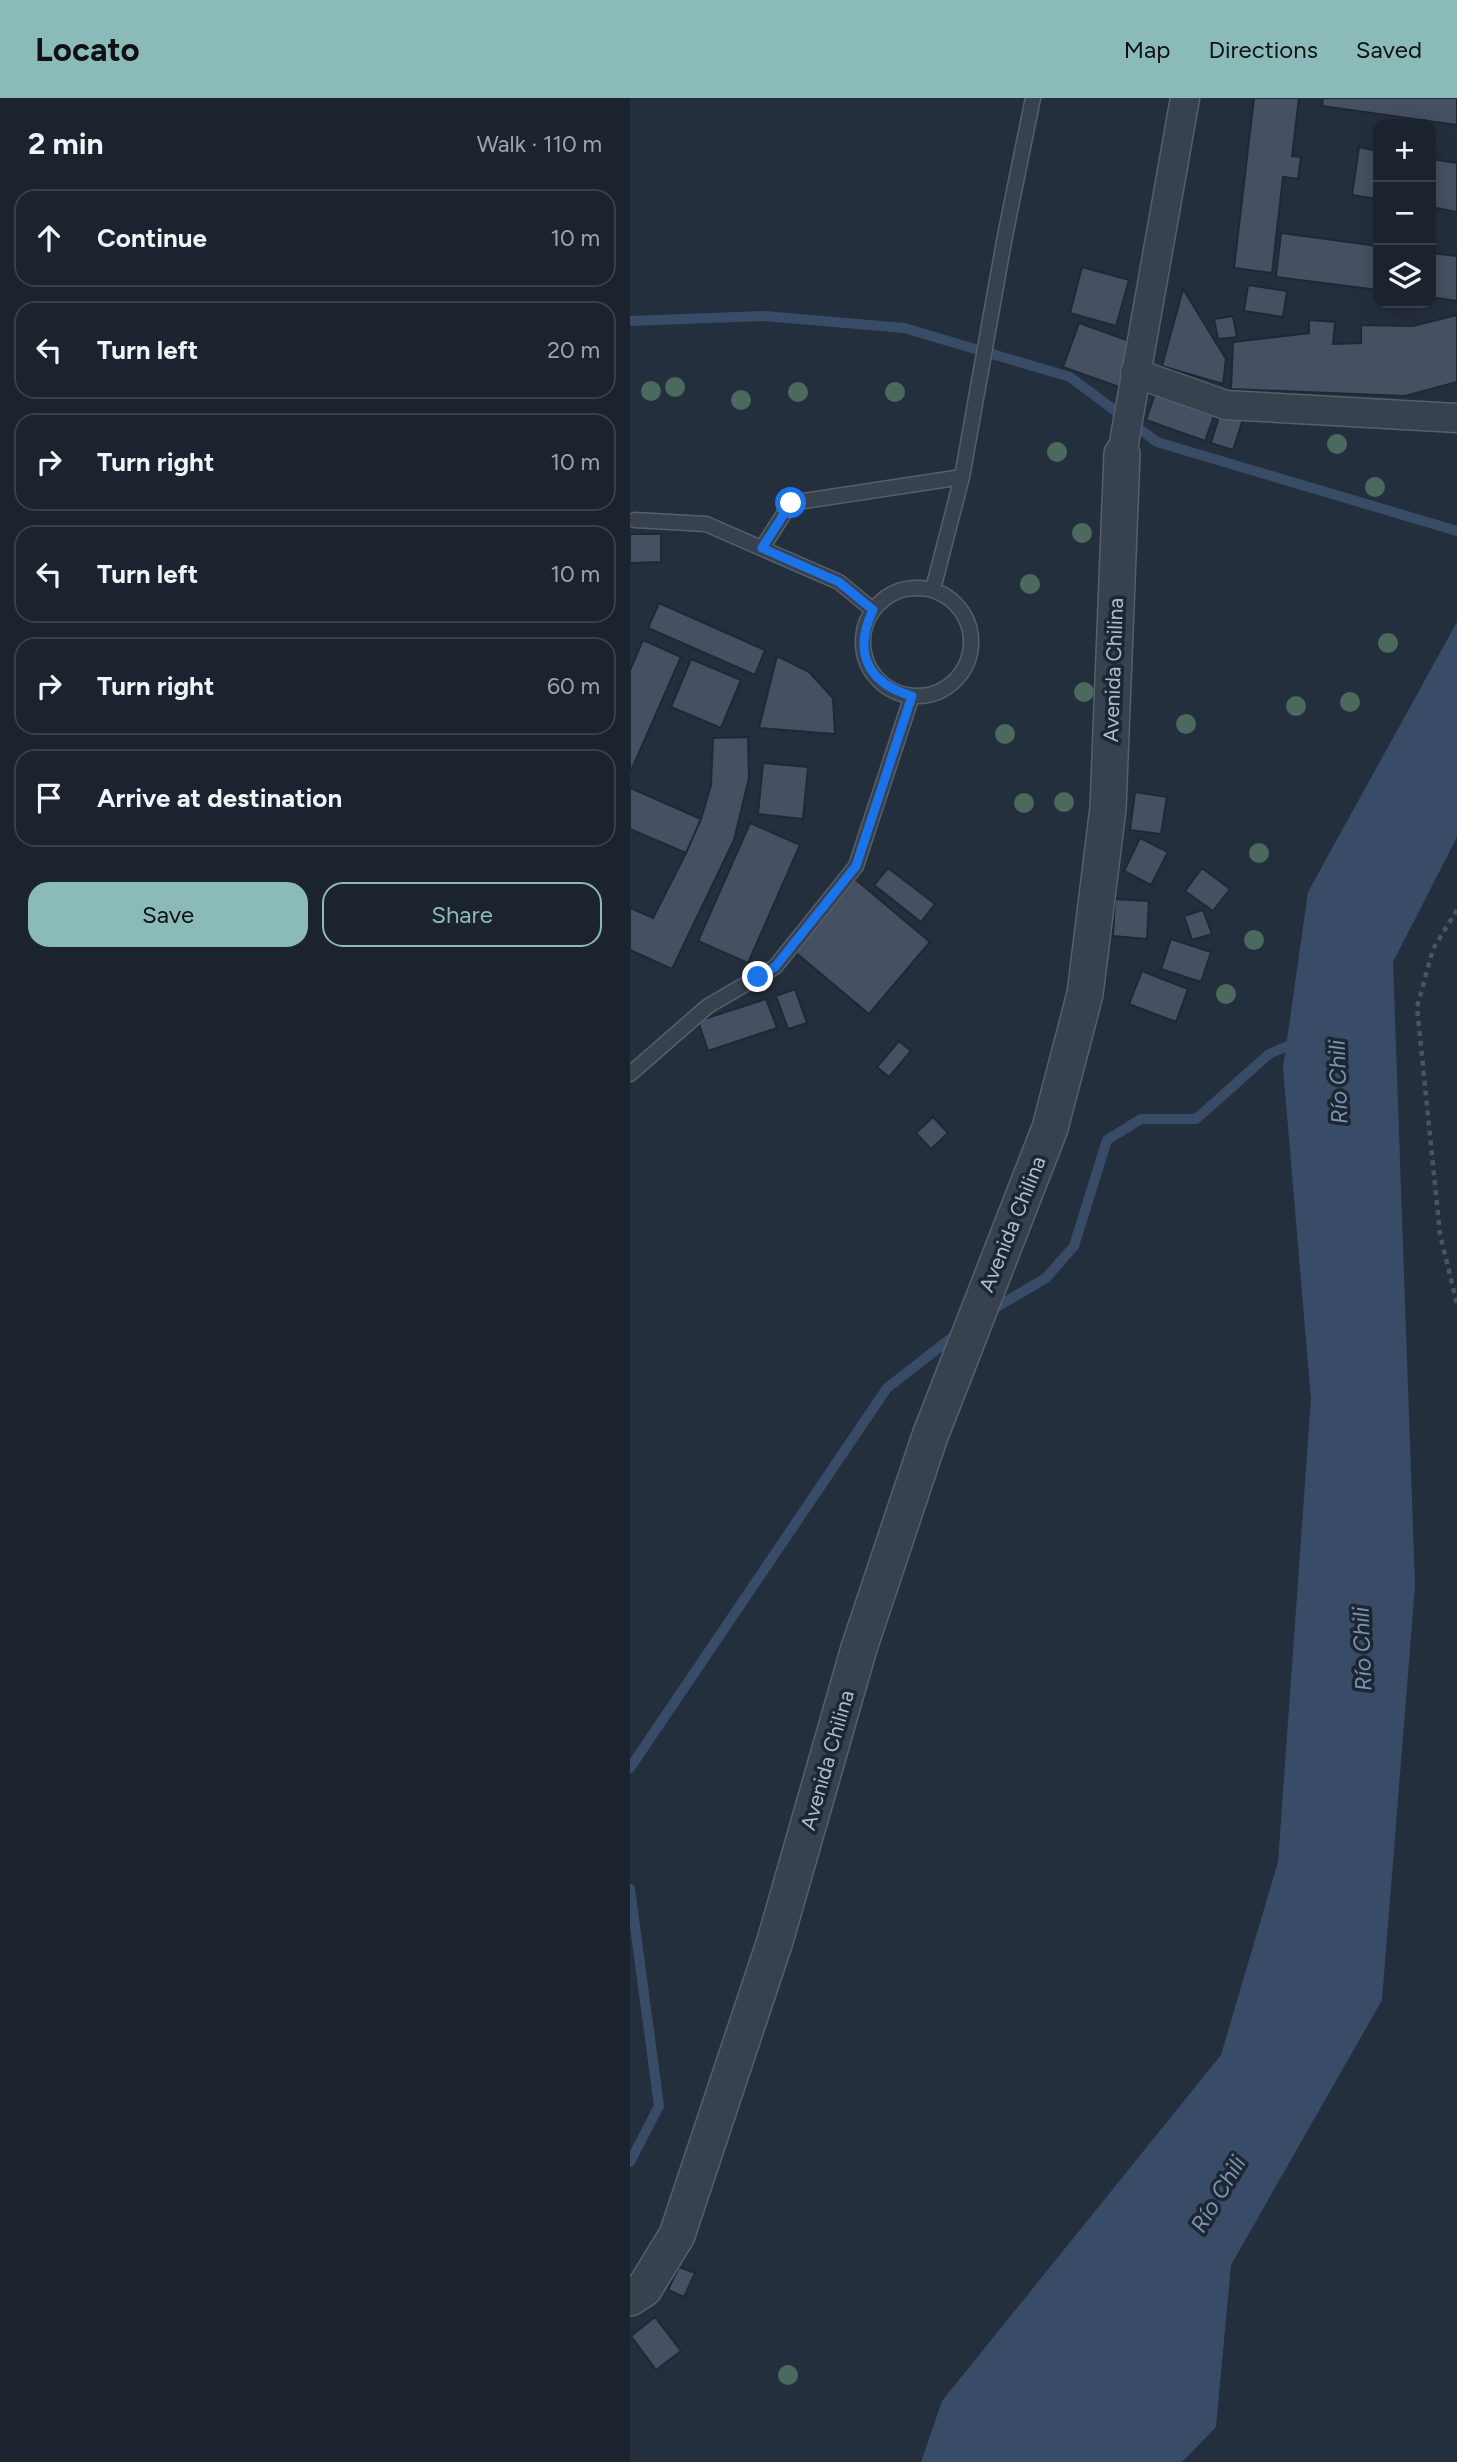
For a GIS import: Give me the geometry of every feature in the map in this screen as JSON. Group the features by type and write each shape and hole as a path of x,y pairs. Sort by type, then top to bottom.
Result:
{"street":[{"name":"Avenida Chilina","path":"630,2298 644,2289 677,2235 775,1941 859,1648 930,1436 1050,1128 1085,994 1108,808 1122,454 1185,98"},
{"path":"1135,373 1226,405 1457,418"}],"lane":[{"path":"933,589 962,477 1005,236 1033,98"},
{"path":"762,548 791,503 962,477"},
{"path":"635,520 706,524 839,582 873,610"},
{"path":"916,587 933,589 949,597 962,611 970,628 972,646 968,663 957,679 944,689 928,695 912,696 893,691 878,680 868,664 863,646 864,627 873,610 884,598 899,590 916,587"},
{"path":"630,1074 708,1006 775,967 856,866 912,696"}],"path":[{"path":"1457,909 1433,948 1417,1007 1440,1234 1457,1304"}],"water":[{"name":"Río Chili","path":"1457,622 1457,837 1393,962 1415,1586 1382,2000 1231,2265 1216,2427 1182,2462 921,2462 942,2401 1221,2055 1278,1862 1311,1399 1283,1068 1308,892"}],"building":[{"path":"1254,98 1299,98 1292,156 1301,157 1298,179 1283,177 1272,273 1234,268"},
{"path":"1323,98 1457,98 1457,125 1436,122 1436,119 1414,119 1322,106"},
{"path":"1359,147 1373,150 1373,198 1352,195"},
{"path":"1436,160 1457,163 1457,212 1436,208"},
{"path":"1281,233 1373,245 1373,289 1276,277"},
{"path":"1436,254 1457,256 1457,301 1436,298"},
{"path":"1082,267 1129,280 1116,326 1070,313"},
{"path":"1248,285 1287,291 1283,317 1244,311"},
{"path":"1183,289 1226,359 1223,384 1162,366"},
{"path":"1457,315 1457,382 1405,396 1231,389 1233,342 1309,333 1309,320 1335,322 1333,344 1361,343 1361,325 1413,326"},
{"path":"1233,316 1237,337 1218,339 1214,319"},
{"path":"1079,323 1135,343 1119,387 1063,367"},
{"path":"1155,394 1214,416 1205,441 1146,420"},
{"path":"1221,410 1244,416 1233,450 1211,443"},
{"path":"630,534 661,534 661,562 630,563"},
{"path":"659,603 765,650 755,675 648,628"},
{"path":"643,640 681,657 630,773 630,670"},
{"path":"777,656 809,672 833,698 835,734 759,728"},
{"path":"691,659 741,680 721,728 671,707"},
{"path":"748,737 749,778 734,840 672,969 630,950 630,908 653,918 686,853 701,819 711,785 713,738"},
{"path":"763,763 808,767 803,819 758,814"},
{"path":"630,788 701,819 686,853 630,829"},
{"path":"1135,792 1167,797 1161,834 1130,830"},
{"path":"750,823 800,845 748,963 698,941"},
{"path":"1140,838 1168,852 1151,885 1124,871"},
{"path":"888,868 935,904 921,922 874,885"},
{"path":"1202,868 1230,889 1213,911 1185,891"},
{"path":"855,879 930,942 869,1014 795,952"},
{"path":"1115,899 1149,901 1147,939 1113,936"},
{"path":"1203,910 1212,934 1192,940 1184,916"},
{"path":"1171,939 1211,952 1201,982 1161,969"},
{"path":"1142,971 1188,989 1176,1022 1129,1004"},
{"path":"795,989 807,1023 788,1029 776,996"},
{"path":"766,999 777,1028 708,1051 698,1021"},
{"path":"899,1041 911,1051 889,1077 877,1067"},
{"path":"933,1117 948,1133 931,1149 916,1133"},
{"path":"679,2267 695,2273 684,2297 668,2290"},
{"path":"655,2317 681,2351 656,2370 631,2336"}],"waterway":[{"path":"630,321 764,316 904,328 1070,377 1157,442 1457,531"},
{"path":"990,1311 1046,1278 1074,1246 1107,1140 1141,1119 1196,1119 1269,1054 1297,1042"},
{"path":"630,1768 887,1388 959,1332"},
{"path":"630,1889 659,2106 630,2162"}],"route":[{"path":"758,977 775,967 856,866 912,696 893,691 878,680 868,664 863,646 864,627 873,610 839,582 762,548 791,503"}]}
